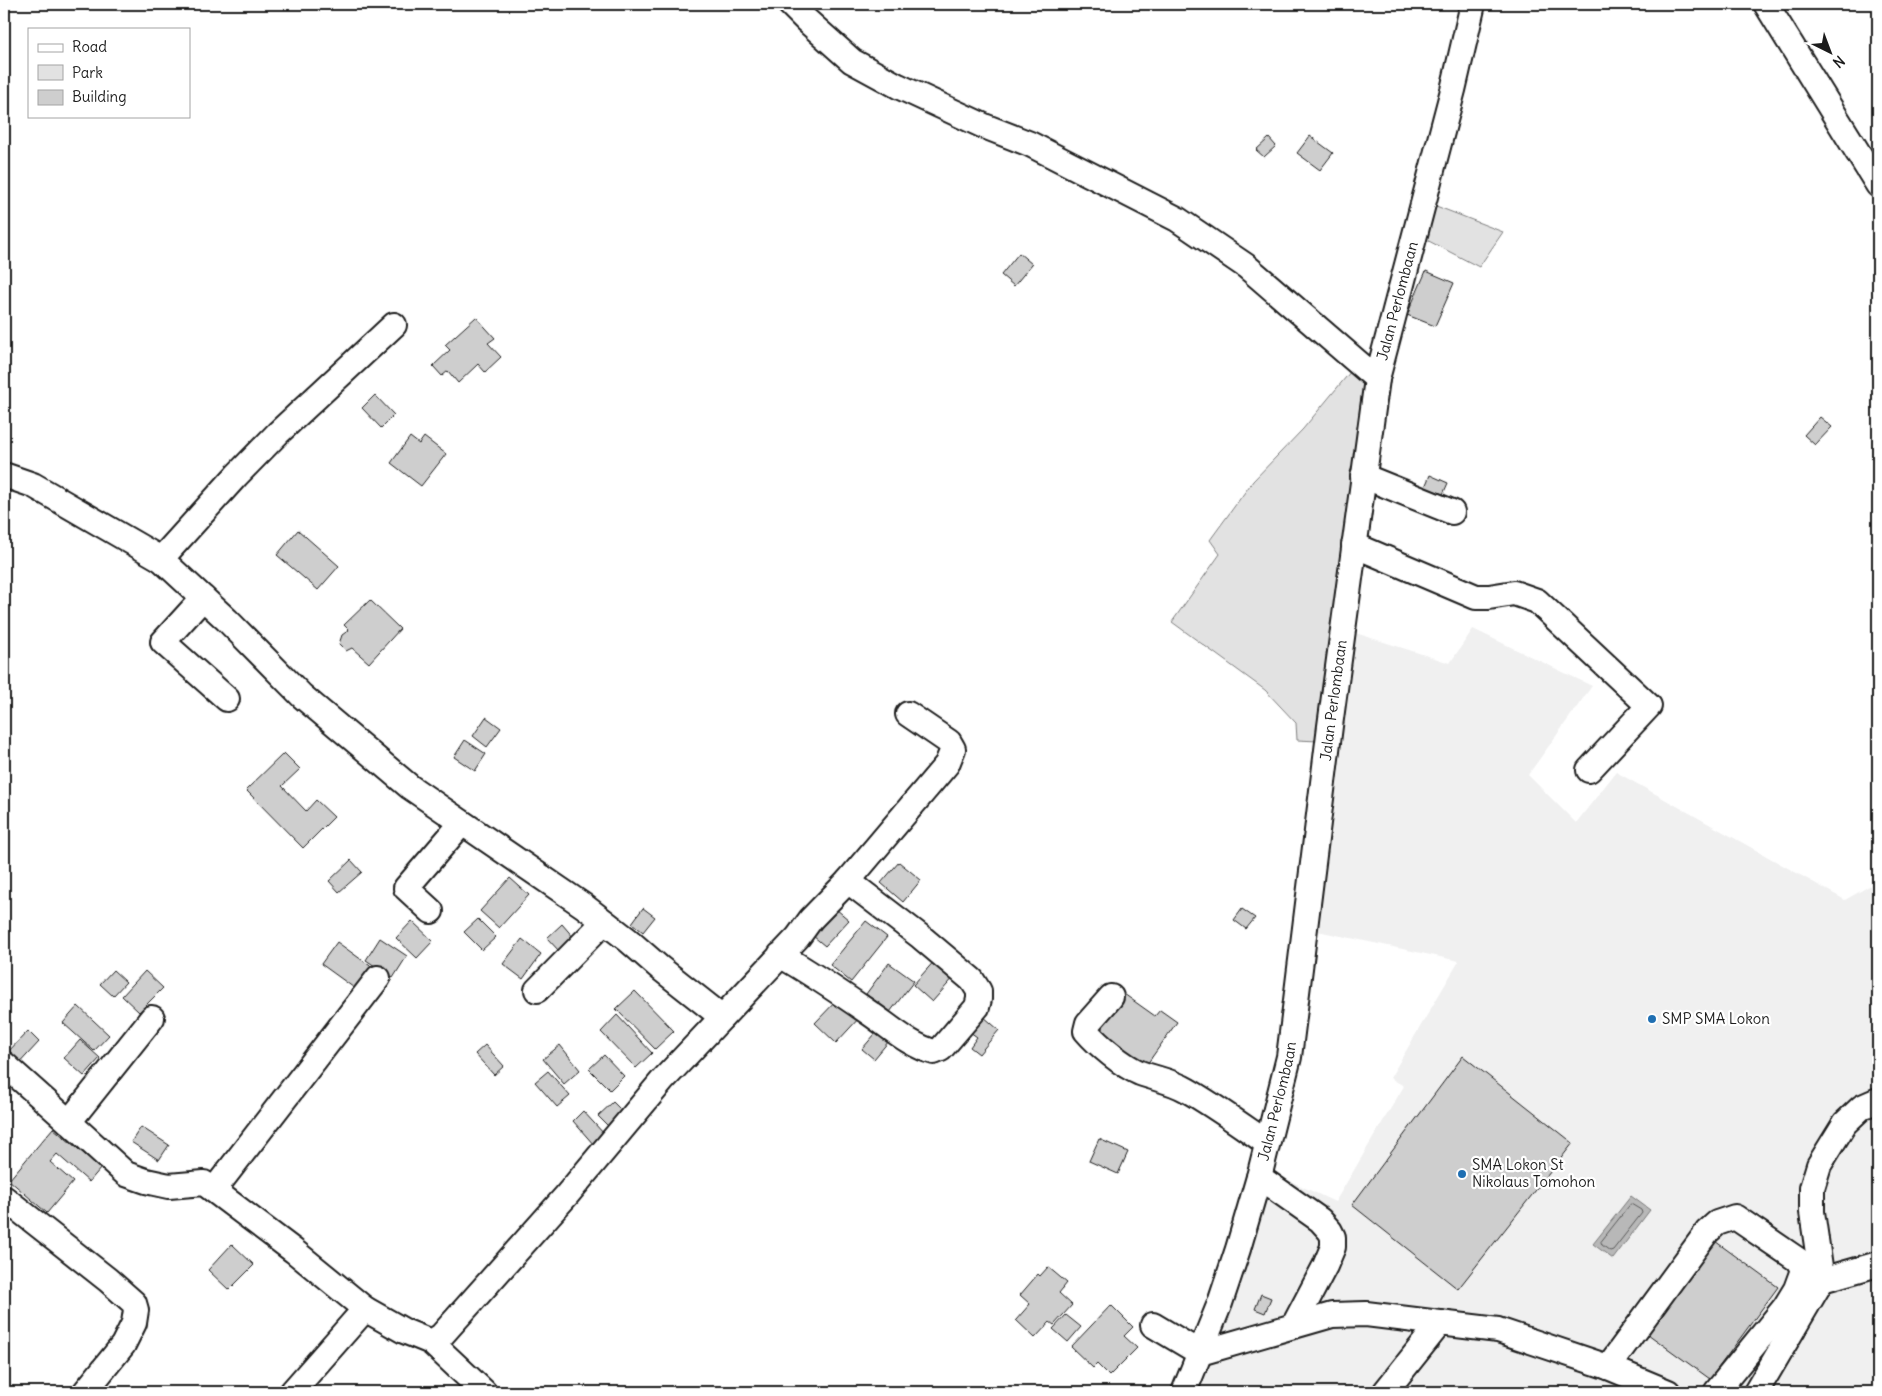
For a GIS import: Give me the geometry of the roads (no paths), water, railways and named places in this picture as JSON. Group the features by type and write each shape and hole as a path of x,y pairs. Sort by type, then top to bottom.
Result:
{"street":[{"path":"790,4 852,61 898,86 984,126 1030,144 1177,219 1246,266 1377,379"},
{"name":"Jalan Perlombaan","path":"1184,1392 1220,1303 1259,1176 1289,1056 1377,379 1453,90 1473,4"},
{"path":"1766,4 1878,186"},
{"path":"162,559 236,476 278,433 394,325"},
{"path":"4,475 33,486 162,559 302,696 410,787 584,906 722,1017"},
{"path":"1363,476 1452,512"},
{"path":"1354,545 1476,596 1489,597 1514,593 1537,600 1649,706 1589,770"},
{"path":"203,598 163,642 227,699"},
{"path":"431,1342 450,1328 616,1138 662,1081 798,937 811,919 848,881 947,764 953,749 949,742 908,714"},
{"path":"432,911 406,888 462,823"},
{"path":"780,955 821,979 923,1049 934,1052 941,1049 977,1007 980,999 979,990 972,980 921,937 848,881"},
{"path":"537,990 604,922"},
{"path":"214,1190 378,978"},
{"path":"1110,997 1088,1023 1086,1031 1092,1038 1130,1068 1170,1081 1187,1089 1267,1142"},
{"path":"69,1122 152,1018"},
{"path":"4,1064 126,1174 169,1186 204,1183 294,1250 365,1310 404,1331 431,1342 484,1392"},
{"path":"1756,1392 1822,1280 1812,1212 1812,1188 1819,1165 1845,1123 1862,1107 1878,1100"},
{"path":"1259,1176 1320,1220 1333,1237 1333,1247 1325,1266 1294,1325"},
{"path":"4,1198 108,1280 134,1303 136,1310 134,1323 123,1345 85,1392"},
{"path":"1608,1367 1708,1232 1718,1222 1735,1217 1798,1260 1803,1270 1796,1289 1785,1307 1716,1392"},
{"path":"1822,1280 1878,1264"},
{"path":"292,1392 365,1310"},
{"path":"1153,1325 1200,1353 1332,1315 1366,1314 1498,1330 1608,1367 1668,1392"},
{"path":"1385,1392 1440,1323"}],"water":[{"path":"1631,1196 1650,1210 1613,1259 1593,1244"}],"place":[{"name":"SMP SMA Lokon","path":"1652,1019"},
{"name":"SMA Lokon St Nikolaus Tomohon","path":"1462,1174"}]}
